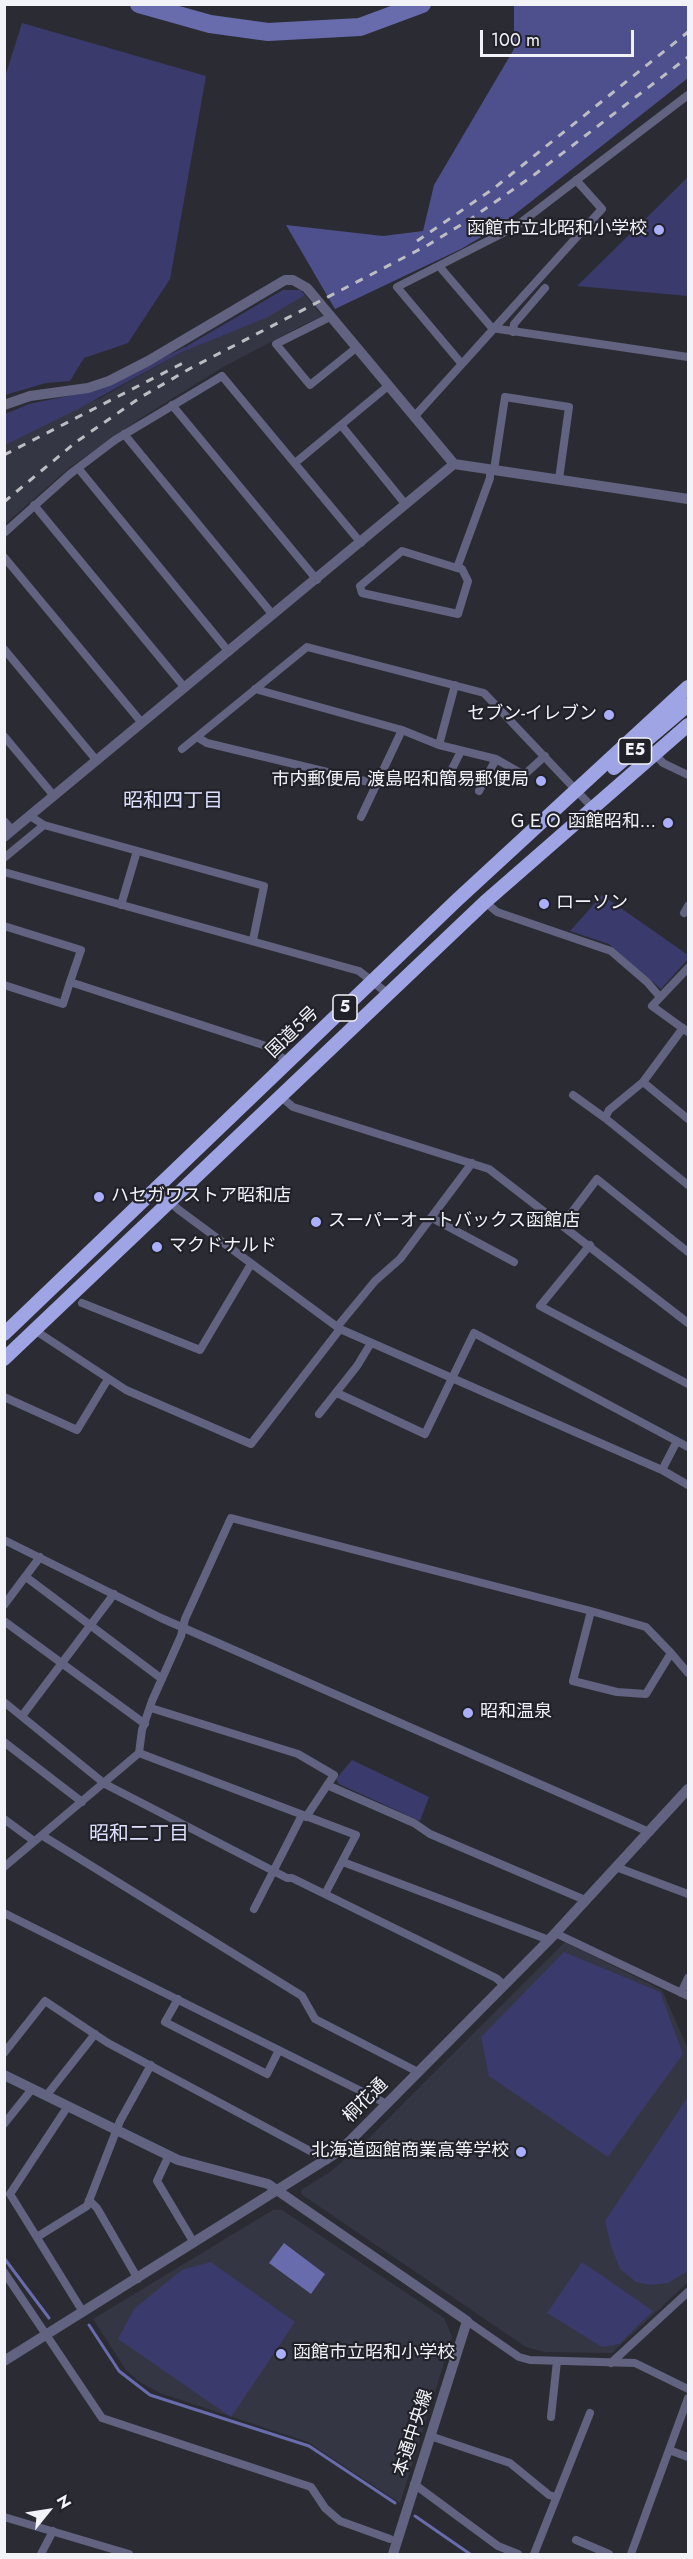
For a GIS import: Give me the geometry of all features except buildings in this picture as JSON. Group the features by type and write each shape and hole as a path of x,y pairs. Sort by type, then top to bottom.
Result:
{"highway":[{"name":"国道5号","path":"4,1334 373,981 688,687"},
{"name":"E5","path":"577,791 598,781 688,705"},
{"name":"国道5号","path":"4,1359 485,902 688,725"}],"street":[{"path":"461,363 397,287 515,227 688,95"},
{"path":"414,417 492,328 602,209 576,180"},
{"path":"439,266 492,328 688,357"},
{"path":"4,405 30,396 88,388 110,381 285,280 300,282 454,464 688,499"},
{"path":"513,332 514,324 545,288"},
{"path":"330,317 276,344 310,385 356,348"},
{"path":"4,533 78,468 124,434 222,376 361,543"},
{"path":"295,463 388,386"},
{"path":"457,568 490,478 505,397 569,407 559,479"},
{"path":"172,405 317,580"},
{"path":"341,425 406,505"},
{"path":"124,434 273,615"},
{"path":"4,821 8,834 317,580 454,464"},
{"path":"78,468 229,652"},
{"path":"34,505 185,688"},
{"path":"402,551 457,568 462,569 468,581 458,614 362,593 360,586 402,551"},
{"path":"4,556 142,723"},
{"path":"182,749 307,646 484,693 593,808"},
{"path":"4,649 97,761"},
{"path":"439,745 455,685"},
{"path":"255,689 402,730 439,745 496,759 524,775 545,756"},
{"path":"361,817 402,730"},
{"path":"4,736 54,796"},
{"path":"197,737 207,743 377,784"},
{"path":"645,743 654,755 672,768 688,775"},
{"path":"449,775 461,751"},
{"path":"479,791 496,759"},
{"path":"30,816 44,825 264,886 253,940"},
{"path":"4,858 44,825"},
{"path":"121,905 137,851"},
{"path":"4,872 359,971 387,993"},
{"path":"485,902 497,912 604,947 647,982 660,997"},
{"path":"4,926 81,950 63,1004 4,985"},
{"path":"605,1118 609,1110 642,1082 686,1030 652,1006 688,968"},
{"path":"70,982 266,1046 288,1062"},
{"path":"642,1082 688,1119"},
{"path":"573,1095 688,1185"},
{"path":"280,1096 293,1107 489,1169 688,1323"},
{"path":"36,1331 108,1379 157,1406 252,1444 375,1281 400,1259 472,1163"},
{"path":"563,1224 597,1179 688,1252"},
{"path":"157,1190 168,1202 339,1328 662,1470 688,1485"},
{"path":"432,1218 514,1262"},
{"path":"590,1245 540,1306 688,1384"},
{"path":"82,1303 200,1350 251,1264"},
{"path":"338,1393 425,1434 450,1378 474,1333 688,1447"},
{"path":"319,1414 338,1393 371,1342"},
{"path":"4,1397 77,1430 108,1379"},
{"path":"662,1470 677,1441"},
{"path":"4,1867 139,1754 145,1724 162,1679 231,1518 591,1611 646,1628 688,1673"},
{"path":"4,1539 183,1626 648,1833"},
{"path":"4,1605 40,1557"},
{"path":"26,1577 162,1679"},
{"path":"22,1716 114,1594"},
{"path":"591,1611 573,1681 617,1692 646,1694 671,1653"},
{"path":"4,1621 145,1724"},
{"path":"4,1702 105,1784 274,1871 496,1978 504,1985"},
{"path":"151,1708 298,1754 334,1775 304,1816 254,1909"},
{"path":"4,1742 82,1802"},
{"path":"139,1754 356,1835 325,1894"},
{"path":"327,1785 414,1823 430,1834 585,1900"},
{"name":"桐花通","path":"4,2361 327,2160 387,2104 552,1937 688,1789"},
{"path":"4,1819 34,1841"},
{"path":"43,1836 302,1996 315,2019 418,2072"},
{"path":"343,1862 552,1937 685,1995 688,1978"},
{"path":"616,1868 688,1894"},
{"path":"4,1913 387,2104"},
{"path":"178,1999 165,2022 267,2073 279,2050"},
{"path":"4,2053 45,2001 95,2034 327,2160"},
{"path":"46,2096 95,2034"},
{"path":"37,2237 87,2206 117,2130 151,2065"},
{"path":"4,2075 178,2160 256,2179 278,2191 519,2356 557,2361 635,2363 688,2389"},
{"path":"4,2124 32,2089"},
{"path":"68,2106 10,2194 83,2312"},
{"path":"169,2155 157,2181 194,2243"},
{"path":"89,2200 97,2208 138,2278"},
{"path":"4,2272 48,2334 102,2418 310,2487 325,2508 340,2521 390,2539"},
{"path":"611,2363 688,2292"},
{"name":"本通中央線","path":"393,2554 467,2321"},
{"path":"551,2416 557,2361"},
{"path":"631,2554 688,2398"},
{"path":"534,2554 590,2413"},
{"path":"430,2436 510,2463 549,2495 556,2497"},
{"path":"669,2450 688,2457"},
{"path":"414,2484 498,2547 518,2554"},
{"path":"4,2517 53,2531 105,2551 129,2554"},
{"path":"41,2554 53,2531"},
{"path":"576,2540 609,2554"}],"shaded area":[{"path":"514,5 688,5 688,78 500,226 461,249 335,309 286,225 383,236 423,231 434,185 514,49"},
{"path":"22,23 206,76 170,279 128,343 84,358 70,381 46,383 5,395 4,80"},
{"name":"函館市立北昭和小学校","path":"688,177 688,296 577,286"},
{"path":"283,290 300,290 305,295 268,317 182,352 76,410 5,445 5,414 29,404 97,390 187,346"},
{"path":"305,295 322,316 319,319 223,367 144,416 69,468 5,524 5,434 36,416 99,399 182,352"},
{"path":"602,895 688,955 688,959 661,989 609,944 570,931"},
{"path":"352,1760 429,1797 420,1821 339,1784 336,1779"},
{"name":"北海道函館商業高等学校","path":"565,1942 662,1990 688,2049 688,2282 612,2353 545,2352 526,2347 301,2194 301,2190 330,2172 363,2144"},
{"path":"564,1952 660,1992 683,2054 608,2157 489,2076 481,2037"},
{"path":"688,2097 688,2271 668,2283 650,2285 636,2282 620,2269 605,2221"},
{"name":"函館市立昭和小学校","path":"273,2210 282,2210 444,2318 452,2337 400,2503 308,2442 160,2393 140,2382 126,2370 93,2319"},
{"path":"211,2262 295,2322 231,2417 118,2339 134,2309 182,2270"},
{"path":"582,2262 653,2311 619,2344 602,2347 547,2313"}],"water":[{"path":"284,2243 325,2274 311,2294 269,2263"}],"waterway":[{"path":"139,4 210,24 268,32 360,27 422,4"},
{"path":"4,2258 49,2318"},
{"path":"89,2325 119,2371 150,2395 309,2446 395,2503"},
{"path":"415,2516 470,2554"}],"railway":[{"path":"417,241 493,189 688,32"},
{"path":"4,502 76,442 141,397 191,368 428,245 472,218 534,175 688,57"},
{"path":"4,455 183,363"}],"place":[{"name":"函館市立北昭和小学校","path":"659,230"},
{"name":"セブン-イレブン","path":"609,715"},
{"name":"市内郵便局 渡島昭和簡易郵便局","path":"541,781"},
{"name":"ＧＥＯ 函館昭和…","path":"668,823"},
{"name":"ローソン","path":"544,904"},
{"name":"ハセガワストア昭和店","path":"99,1197"},
{"name":"スーパーオートバックス函館店","path":"316,1222"},
{"name":"マクドナルド","path":"157,1247"},
{"name":"昭和温泉","path":"468,1713"},
{"name":"北海道函館商業高等学校","path":"521,2152"},
{"name":"函館市立昭和小学校","path":"281,2354"}],"district":[{"name":"昭和四丁目","path":"173,802"},
{"name":"昭和二丁目","path":"139,1835"}]}
